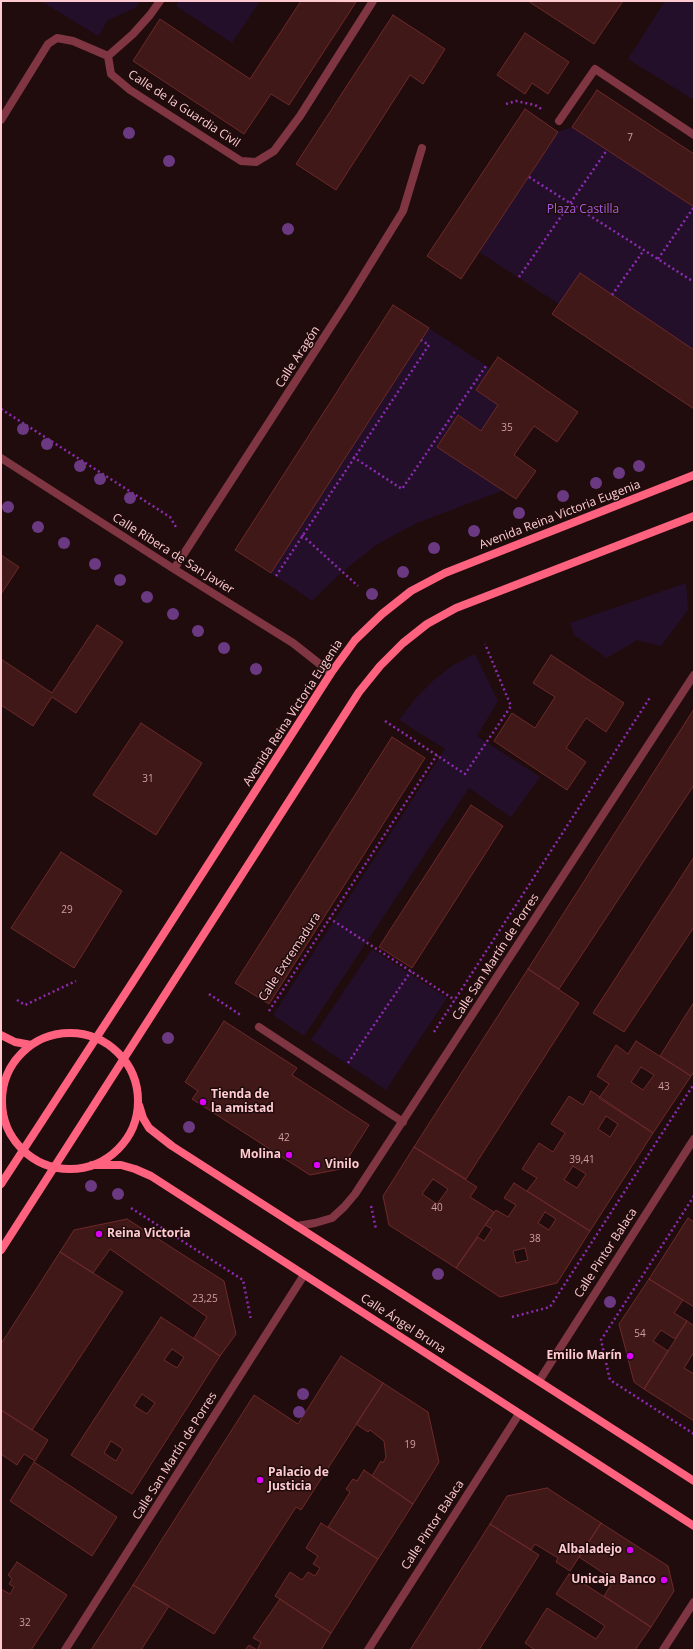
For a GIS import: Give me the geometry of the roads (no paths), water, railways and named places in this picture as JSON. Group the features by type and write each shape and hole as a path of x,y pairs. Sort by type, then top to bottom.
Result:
{"main road":[{"name":"Avenida Reina Victoria Eugenia","path":"1,1184 97,1038 331,673 355,640 382,614 411,591 445,573 694,475"},
{"path":"1,1250 359,692 380,666 403,643 428,624 456,608 694,516"},
{"path":"63,1033 86,1034 97,1038 116,1050 124,1058 131,1069 135,1080 139,1105 134,1124 124,1142 110,1156 92,1165 67,1169 54,1167 33,1158 23,1150 8,1129 2,1115 2,1092 12,1066 24,1051 41,1039 63,1033"},
{"path":"1,1035 15,1042 31,1045"},
{"name":"Calle Ángel Bruna","path":"139,1105 143,1118 149,1128 178,1150 694,1480"},
{"name":"Calle Ángel Bruna","path":"92,1165 121,1165 136,1169 151,1176 694,1526"}],"street":[{"path":"1,120 48,44 56,38 74,41 108,56 133,34 150,16 160,1"},
{"name":"Calle de la Guardia Civil","path":"108,56 111,74 130,90 241,161 256,162 274,151 300,116 373,1"},
{"path":"559,121 595,69 694,135"},
{"name":"Calle Aragón","path":"174,569 350,297 403,211 422,148"},
{"name":"Calle Ribera de San Javier","path":"1,458 293,643 331,673"},
{"name":"Calle San Martín de Porres","path":"297,1226 332,1218 355,1194 694,675"},
{"path":"259,1027 403,1122"},
{"name":"Calle Pintor Balaca","path":"539,1381 694,1139"},
{"name":"Calle San Martín de Porres","path":"66,1650 304,1275"},
{"name":"Calle Pintor Balaca","path":"368,1650 519,1414"},
{"path":"663,1650 694,1602"}],"place":[{"name":"Tienda de la amistad","path":"203,1102"},
{"name":"Molina","path":"289,1155"},
{"name":"Vinilo","path":"317,1165"},
{"name":"Reina Victoria","path":"99,1234"},
{"name":"Emilio Marín","path":"630,1356"},
{"name":"Palacio de Justicia","path":"260,1480"},
{"name":"Albaladejo","path":"630,1550"},
{"name":"Unicaja Banco","path":"664,1580"}],"park label":[{"name":"Plaza Castilla","path":"583,210"}]}
